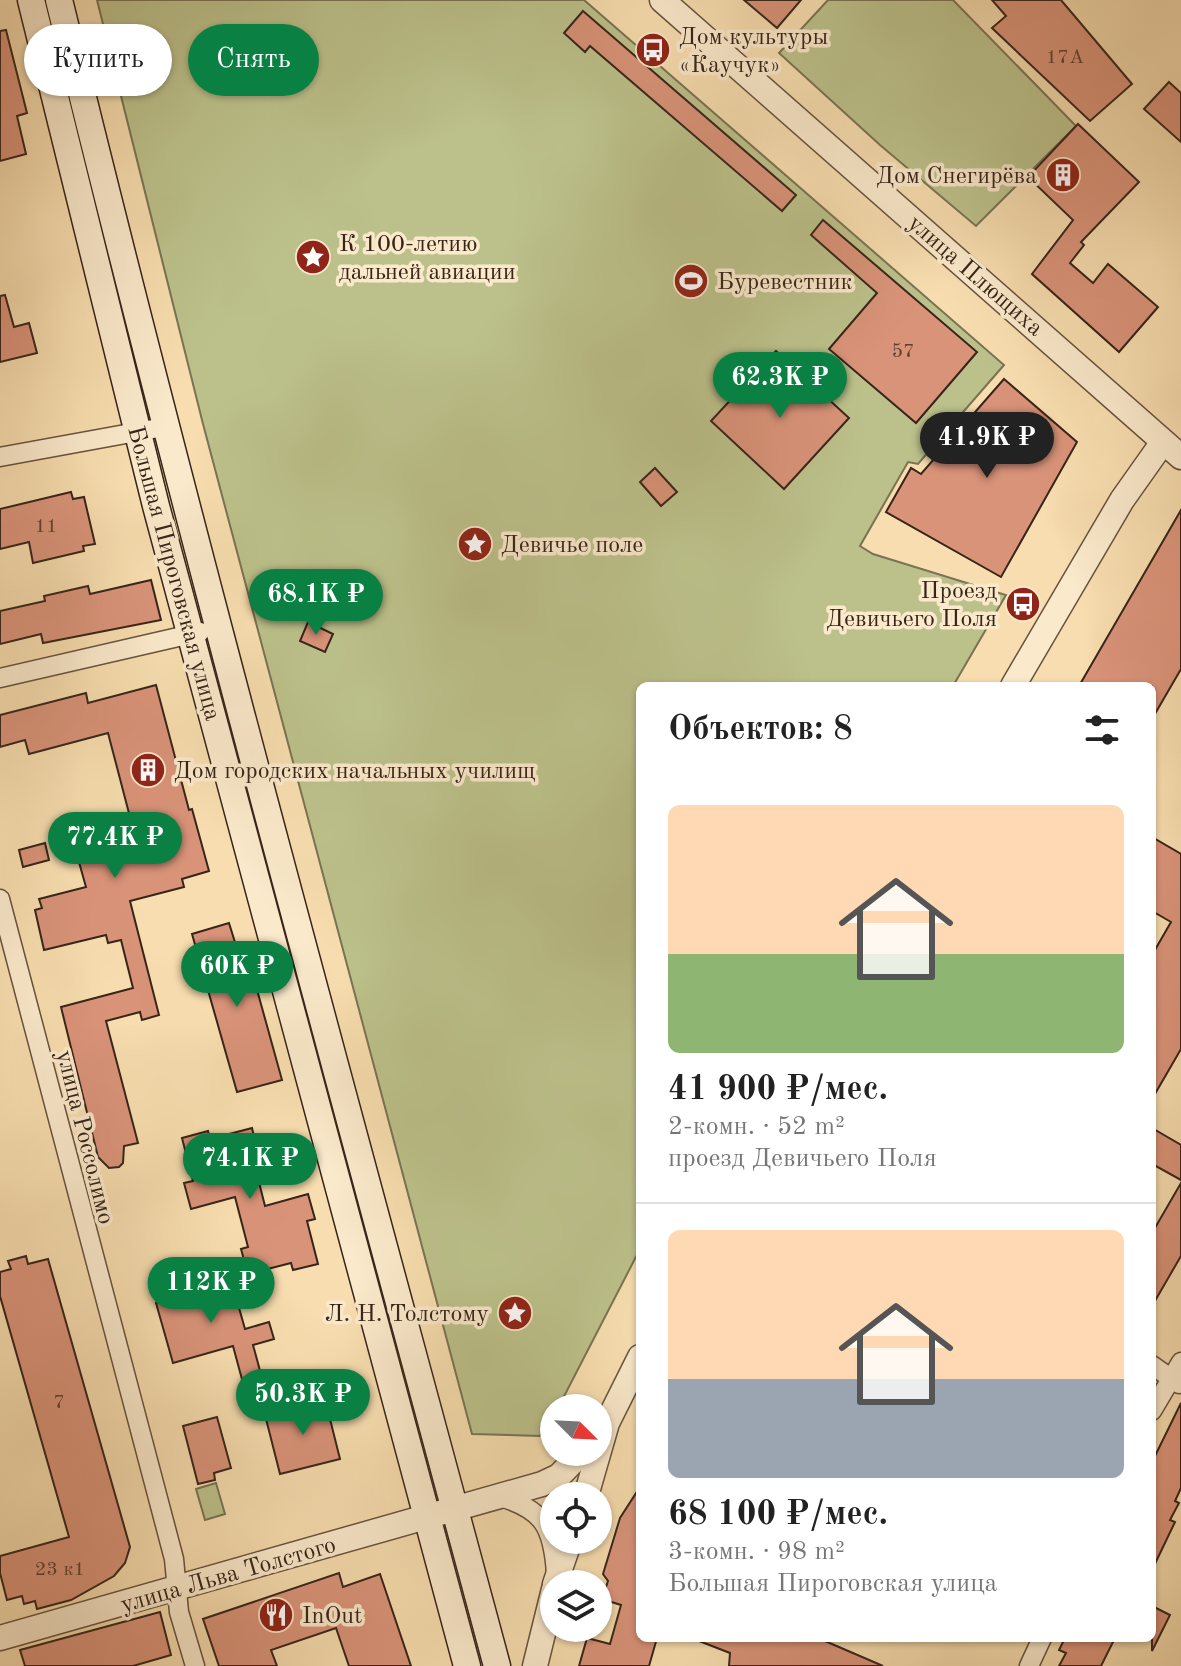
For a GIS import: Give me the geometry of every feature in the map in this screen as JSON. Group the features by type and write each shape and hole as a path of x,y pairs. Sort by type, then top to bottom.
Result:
{"main road":[{"name":"Большая Пироговская улица","path":"31,0 190,634 467,1666"},
{"name":"Большая Пироговская улица","path":"59,0 164,427 497,1666"}],"street":[{"name":"улица Плющиха","path":"662,0 1172,449"},
{"path":"0,457 164,427"},
{"path":"1015,682 1122,500 1172,449"},
{"path":"0,678 217,628"},
{"name":"улица Россолимо","path":"0,899 168,1536 178,1588 179,1612 195,1666"},
{"path":"612,1411 636,1365"},
{"path":"1156,1367 1178,1375 1156,1405"},
{"name":"улица Льва Толстого","path":"0,1638 497,1496 559,1476 569,1466"},
{"path":"497,1496 530,1508 542,1519 555,1555 555,1570"},
{"path":"535,1666 541,1642"},
{"path":"1029,1666 1040,1642"}],"green space":[{"path":"97,0 584,0 1004,365 918,464 908,462 860,546 873,554 1006,595 955,682 636,682 636,1257 565,1394 540,1394 540,1436 472,1434 203,424 121,96 172,96 172,24 103,24"},
{"path":"828,0 953,0 1076,126 976,226 880,145 779,53"},
{"path":"216,1483 225,1514 205,1520 196,1489"}],"building":[{"path":"744,0 801,0 777,28"},
{"path":"992,0 1061,0 1132,84 1090,121 992,28 1006,16"},
{"path":"583,11 796,195 782,211 590,46 585,52 564,33"},
{"path":"6,30 27,113 17,116 26,154 0,161 0,31"},
{"path":"1169,82 1181,93 1181,142 1144,109"},
{"path":"1078,124 1139,182 1081,242 1084,245 1070,263 1093,283 1108,264 1158,307 1119,352 1032,274 1073,220 1028,177"},
{"path":"823,220 977,352 916,423 829,349 877,293 811,235"},
{"path":"5,295 14,327 29,323 37,353 0,362 0,296"},
{"path":"776,351 849,418 784,489 711,421"},
{"path":"1004,379 1077,442 1001,577 886,512 911,468 921,474"},
{"path":"655,468 677,492 661,506 640,482"},
{"path":"71,492 73,499 84,497 95,544 83,546 84,551 33,563 29,542 0,549 0,509"},
{"path":"1181,510 1181,669 1156,712 1156,682 1081,682"},
{"path":"151,580 161,620 43,643 41,634 0,644 0,611 45,601 44,596 88,586 90,594"},
{"path":"308,622 333,634 325,652 300,641"},
{"path":"156,685 189,810 192,809 209,871 182,879 184,887 130,901 159,1015 142,1020 140,1012 106,1021 138,1143 124,1146 123,1163 119,1167 109,1168 98,1157 61,1007 133,988 121,940 108,943 106,935 44,950 35,910 42,908 39,899 86,887 77,855 136,840 108,733 29,754 25,740 0,747 0,715 86,693 88,703"},
{"path":"1156,839 1181,854 1181,1049 1156,1092 1156,948 1171,922 1156,913"},
{"path":"45,843 49,860 23,867 19,850"},
{"path":"229,923 238,952 246,950 282,1080 237,1092 192,934"},
{"path":"252,1128 258,1153 252,1155 265,1206 308,1194 315,1219 307,1221 318,1264 293,1270 291,1263 248,1274 241,1249 248,1247 235,1197 191,1209 184,1183 193,1181 182,1138 208,1131 210,1139"},
{"path":"1156,1130 1181,1145 1181,1180 1156,1166"},
{"path":"1181,1183 1181,1256 1156,1299 1156,1226"},
{"path":"26,1256 28,1264 48,1259 130,1547 125,1563 114,1576 71,1600 37,1609 35,1601 24,1604 22,1596 7,1600 0,1573 0,1556 69,1537 0,1296 0,1272 11,1269 8,1261"},
{"path":"230,1276 245,1329 269,1322 274,1339 253,1345 262,1378 243,1383 233,1346 173,1363 156,1303 172,1299 169,1290"},
{"path":"325,1399 340,1459 280,1474 265,1415"},
{"path":"1181,1403 1181,1488 1175,1501 1179,1503 1170,1520 1175,1522 1156,1562 1156,1454"},
{"path":"217,1417 231,1468 214,1473 215,1480 198,1484 183,1426"},
{"path":"636,1493 636,1642 656,1642 649,1666 579,1666 586,1642 612,1642 621,1605 612,1602 612,1570 604,1570 609,1554 612,1554 620,1518"},
{"path":"339,1573 343,1587 380,1574 411,1666 349,1666 336,1628 271,1650 277,1666 219,1666 203,1619"},
{"path":"1156,1608 1170,1615 1152,1651 1152,1642 1156,1642"},
{"path":"160,1612 171,1655 133,1666 25,1666 20,1650"},
{"path":"702,1642 827,1642 883,1666 729,1666 730,1653"},
{"path":"1063,1642 1113,1642 1101,1666 1059,1666 1066,1653 1059,1650"}],"place":[{"name":"Дом культуры «Каучук»","path":"653,50"},
{"name":"Дом Снегирёва","path":"1063,175"},
{"name":"К 100-летию дальней авиации","path":"313,257"},
{"name":"Буревестник","path":"691,281"},
{"name":"Девичье поле","path":"475,544"},
{"name":"Проезд Девичьего Поля","path":"1023,604"},
{"name":"Дом городских начальных училищ","path":"148,770"},
{"name":"Л. Н. Толстому","path":"515,1313"},
{"name":"InOut","path":"276,1615"}]}
